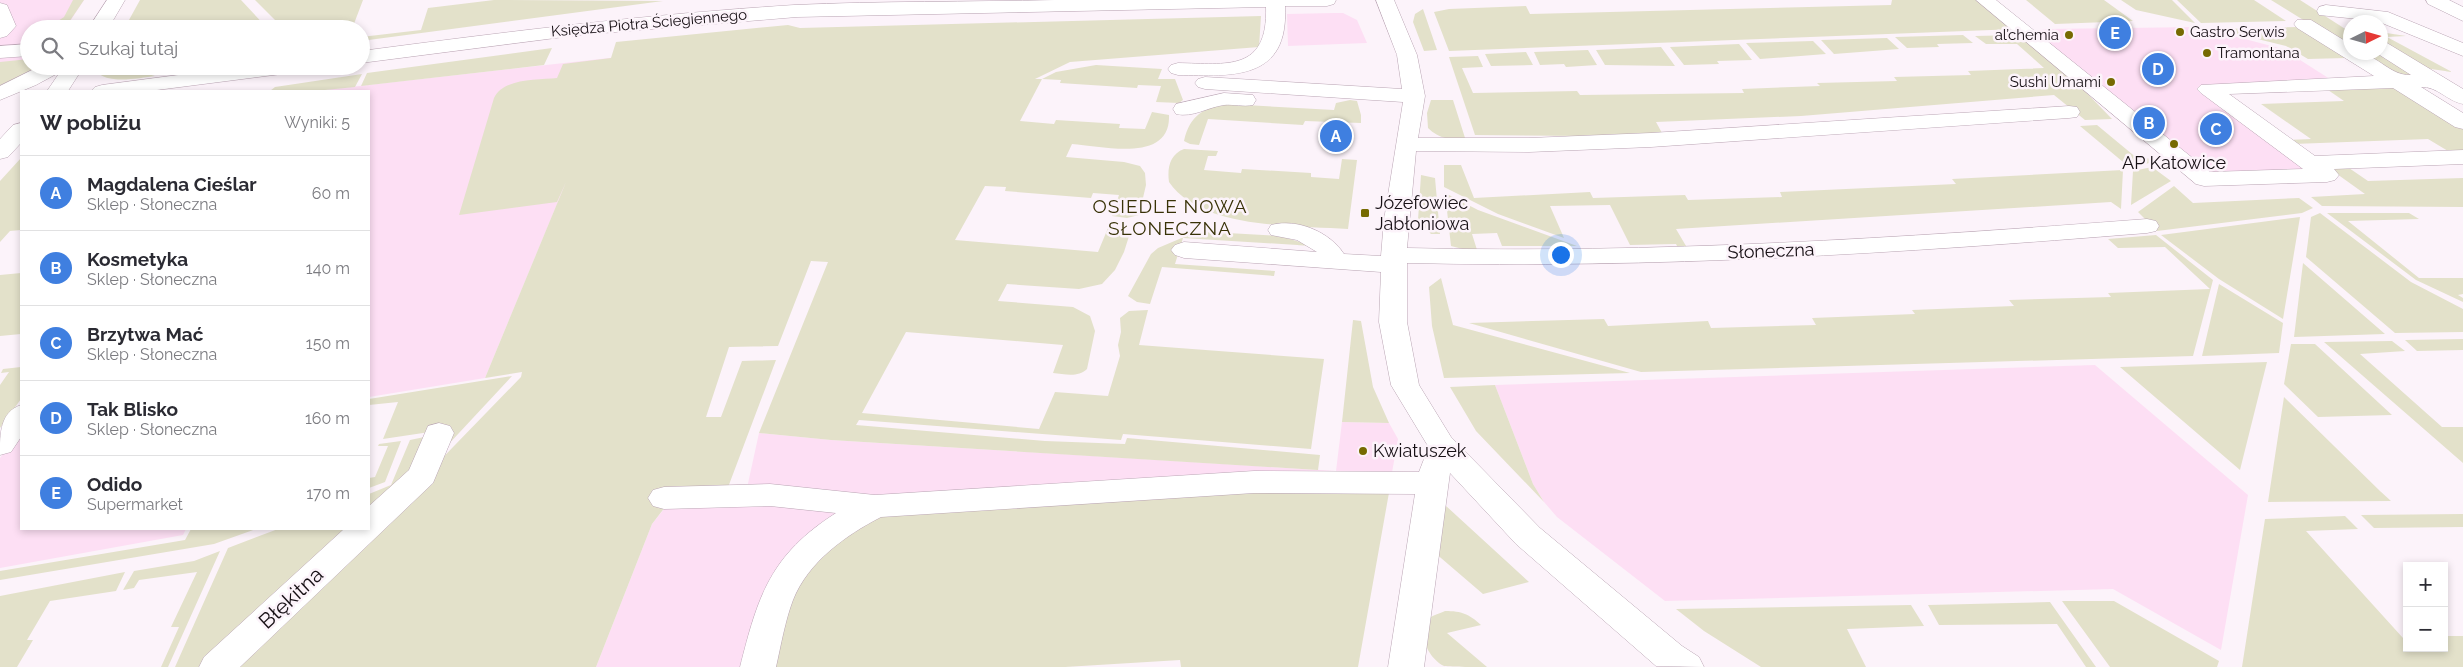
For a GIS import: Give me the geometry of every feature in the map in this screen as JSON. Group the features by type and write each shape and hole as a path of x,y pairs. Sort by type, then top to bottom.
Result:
{"street":[{"path":"104,20 116,0"},
{"name":"Księdza Piotra Ściegiennego","path":"370,56 723,8 797,11 1327,0"},
{"path":"1385,0 1407,55 1414,96 1396,220 1394,260 1393,322 1405,385 1440,444 1528,536 1669,656 1686,667"},
{"path":"1985,0 2204,179 2327,175 2208,88 2434,80"},
{"path":"2308,0 2343,22"},
{"path":"2435,0 2463,16"},
{"path":"1178,69 1227,69 1258,60 1269,47 1276,17 1274,1"},
{"path":"0,9 6,26 0,32"},
{"path":"2326,11 2381,16 2463,50"},
{"path":"2304,24 2463,122"},
{"path":"0,52 20,51"},
{"path":"2388,52 2463,98"},
{"path":"0,94 40,75"},
{"path":"59,90 68,75"},
{"path":"110,90 228,75"},
{"path":"256,90 265,75"},
{"path":"1205,83 1414,96"},
{"path":"1184,109 1224,100 1325,105 1329,91"},
{"path":"0,103 20,101"},
{"path":"1406,144 1473,146 1696,138 1813,132 2069,112"},
{"path":"0,152 20,131"},
{"path":"2310,162 2463,157"},
{"name":"Słoneczna","path":"1184,250 1336,261 1616,257 1871,248 2147,226"},
{"path":"1280,230 1315,238 1329,248 1336,261"},
{"path":"0,445 20,416"},
{"path":"370,524 422,475 439,433"},
{"path":"1406,667 1432,483 1440,444"},
{"path":"664,498 770,495 875,506 1254,482 1432,483"},
{"path":"758,667 779,594 791,574 807,552 829,532 854,516 875,506"},
{"name":"Błękitna","path":"217,667 363,530"}],"shaded area":[{"path":"0,0 84,0 71,20 20,20 21,75 0,86"},
{"path":"73,0 84,0 70,20 60,20 64,17"},
{"path":"140,0 241,0 260,20 129,20"},
{"path":"255,0 363,0 355,20 275,20"},
{"path":"494,0 663,1 370,40 370,36 421,30 428,8"},
{"path":"1892,0 1979,0 2017,29 1449,51 1434,12 1449,9 1526,6 1530,14 1891,5"},
{"path":"2026,0 2104,0 2133,21 2055,24"},
{"path":"2121,0 2172,0 2195,23 2136,10"},
{"path":"2177,0 2254,0 2286,21 2201,23"},
{"path":"2271,0 2300,0 2343,28 2343,45"},
{"path":"1423,9 1437,50 1424,51 1413,22 1415,14"},
{"path":"1343,13 1357,20 1367,43 1288,46 1287,14"},
{"path":"1261,16 1259,47 1070,62 1035,79 1042,79 1020,121 1054,124 1056,120 1120,124 1119,128 1145,129 1152,112 1169,115 1167,130 1159,140 1147,146 1133,149 1117,149 1072,144 1066,157 1124,162 1140,166 1145,173 1146,185 1139,215 1127,218 1112,216 1119,195 1093,193 1091,198 1005,191 1006,187 985,186 955,240 1098,252 1108,228 1130,233 1124,252 1115,270 1102,284 1079,289 1007,284 998,301 1073,307 1090,316 1095,331 1087,369 1079,374 1053,373 1063,345 906,332 862,413 1039,429 1055,392 1108,396 1120,356 1118,345 1121,332 1120,318 1129,311 1148,310 1139,345 1324,359 1311,449 1123,434 1121,440 859,420 856,425 1045,441 1125,444 1127,438 1320,455 1318,470 831,440 759,433 828,262 811,261 778,346 729,347 706,417 721,417 742,361 776,360 727,490 676,493 652,524 596,667 229,667 423,478 521,377 522,372 485,378 566,182 557,202 459,215 494,98 499,91 513,83 557,78 563,64 611,58 616,42 788,25 800,28"},
{"path":"2199,27 2283,49 2333,81 2201,87 2317,172 2206,176 2029,32 2047,29"},
{"path":"2298,27 2343,56 2343,58 2308,59 2286,46 2229,32 2224,29"},
{"path":"2388,33 2406,36 2388,37"},
{"path":"1963,35 1973,43 1937,44 1939,47 1907,48 1895,37"},
{"path":"2018,35 2081,87 2112,119 2085,120 2054,95 1801,116 1656,122 1662,133 1585,136 1475,135 1449,57 1478,56 1483,67 1462,68 1473,93 1577,91 1580,95 1744,93 1742,89 1820,86 1817,83 1897,81 1894,77 1971,75 1968,71 2044,68 2017,44 1986,44 1975,36"},
{"path":"1887,38 1899,49 1834,54 1821,40"},
{"path":"2388,38 2452,72 2424,68 2388,45"},
{"path":"1813,41 1826,54 1760,59 1746,43"},
{"path":"1739,44 1752,60 1717,61 1719,64 1684,65 1670,47"},
{"path":"1661,47 1675,66 1605,65 1596,50"},
{"path":"552,48 544,65 361,86 366,75 370,75 370,73"},
{"path":"1588,50 1597,65 1566,67 1564,64 1540,65 1534,52"},
{"path":"1526,52 1533,65 1491,66 1485,54"},
{"path":"618,57 485,378 370,397 370,90 324,90"},
{"path":"2388,57 2421,76 2397,77 2369,60 2388,60"},
{"path":"20,60 20,75 28,75 0,86 0,62"},
{"path":"1096,65 1162,69 1158,79 1175,79 1183,100 1179,103 1156,102 1161,86 1138,85 1137,88 1060,83 1061,80 1042,79 1056,72"},
{"path":"101,75 155,76 132,79 108,78"},
{"path":"361,75 355,87 325,90 271,90 275,87"},
{"path":"2400,87 2463,127 2463,151 2448,151 2428,139 2293,144 2287,140 2311,139 2261,104 2344,101 2328,90"},
{"path":"1350,100 1357,101 1361,123 1305,121 1303,125 1208,119 1199,145 1184,141 1190,125 1199,114 1219,106 1228,104 1334,110 1336,103"},
{"path":"1431,100 1453,100 1466,141 1441,137 1428,128 1427,113"},
{"path":"2097,125 2138,159 2159,158 2155,162 2129,167 2080,126"},
{"path":"1184,149 1218,151 1216,156 1208,156 1204,170 1241,173 1242,169 1311,173 1311,177 1339,179 1342,159 1357,160 1348,229 1251,222 1226,217 1203,209 1184,198 1169,182 1170,162 1175,154"},
{"path":"20,159 20,230 10,231 0,242 0,181"},
{"path":"1444,165 1461,165 1474,198 1590,192 1593,198 1685,195 1688,200 1782,197 1780,192 1956,184 1952,179 2123,170 2121,209 2111,202 1676,229 1689,251 1680,252 1676,244 1630,245 1610,205 1550,206 1564,238 1498,214 1444,187"},
{"path":"2152,167 2171,181 2131,205 2133,171"},
{"path":"2349,168 2368,181 2463,178 2463,207 2322,206 2311,197 2365,194 2330,169"},
{"path":"1421,175 1435,178 1440,234 1431,234 1418,220"},
{"path":"2174,186 2193,203 2299,198 2313,208 2302,213 2157,231 2138,212"},
{"path":"1445,193 1478,210 1577,246 1502,246 1497,233 1472,234 1478,253 1451,246"},
{"path":"2320,213 2411,282 2463,309 2463,332 2395,333 2306,257 2311,217"},
{"path":"2327,213 2409,213 2419,219 2348,221 2419,278 2463,278 2463,294 2458,295 2463,298 2463,302 2416,280"},
{"path":"2300,217 2283,319 2219,279 2161,235"},
{"path":"1210,232 1280,236 1313,246 1183,238 1175,264 1275,271 1274,276 1162,267 1150,304 1137,302 1128,296 1151,254 1158,248 1184,237"},
{"path":"2156,235 2213,280 2193,356 1641,372 1469,323 1604,319 1608,326 1708,321 1711,328 1816,325 1812,318 1915,314 1912,310 2014,306 2009,300 2111,297 2108,293 2210,289 2165,247 2118,248 2108,239"},
{"path":"2303,263 2385,334 2294,337"},
{"path":"20,273 20,334 0,336 0,275"},
{"path":"1441,278 1453,325 1630,373 1444,378 1432,326 1429,287"},
{"path":"2219,284 2283,323 2279,353 2202,356"},
{"path":"1353,320 1361,321 1373,387 1389,423 1342,422"},
{"path":"2463,339 2463,350 2417,351 2405,340"},
{"path":"2392,341 2405,351 2360,354 2442,427 2463,427 2463,463 2324,342"},
{"path":"2291,344 2315,344 2392,415 2318,417 2284,384"},
{"path":"2267,362 2240,470 2120,367"},
{"path":"2095,365 2248,495 2221,650 2113,589 1665,601 1557,517 1544,502 1533,484 1495,385"},
{"path":"20,367 20,400 0,428 0,385 9,372 1,373 3,369"},
{"path":"512,376 432,462 443,430 383,439 398,402 370,405 370,399"},
{"path":"1495,385 1533,484 1544,502 1476,431 1450,387"},
{"path":"2284,397 2380,491 2391,501 2268,502"},
{"path":"1342,422 1389,423 1398,439 1391,478 876,500 747,488 759,433 831,440 1336,471"},
{"path":"20,429 20,530 186,530 183,535 0,568 0,458"},
{"path":"434,435 419,475 370,521 370,494 391,485 410,440"},
{"path":"401,441 385,482 370,488 370,478 375,477 388,446 378,446 379,444"},
{"path":"1259,487 1390,487 1358,667 1181,667 1180,660 1065,667 770,667 801,573 876,511"},
{"path":"762,500 855,510 750,667 596,667 652,524 668,504"},
{"path":"1445,505 1529,582 1483,594 1434,552"},
{"path":"2463,514 2463,527 2374,528 2361,515"},
{"path":"2345,516 2358,529 2306,531 2403,638 2403,652 2448,652 2448,636 2463,636 2463,667 2242,667 2265,519"},
{"path":"190,530 253,530 214,544 0,580 0,571 185,540"},
{"path":"275,530 360,530 213,667 175,667 228,548"},
{"path":"220,551 168,667 161,667 179,627 171,627 197,572 139,580 134,588 123,590 134,571 194,561"},
{"path":"125,572 116,591 50,601 27,640 33,640 17,667 0,667 0,596"},
{"path":"2062,601 2114,601 2219,661 2217,667 2110,667"},
{"path":"2050,602 2096,667 2086,667 2057,624 1939,625 1928,605"},
{"path":"1911,605 1924,626 1847,629 1866,667 1761,667 1704,631 1676,609"},
{"path":"1445,611 1465,614 1481,625 1447,633 1487,667 1444,666 1433,657 1426,644 1424,630 1426,623 1431,617"}],"place":[{"name":"Gastro Serwis","path":"2180,32"},
{"name":"Odido","path":"2115,33"},
{"name":"al’chemia","path":"2069,35"},
{"name":"Tramontana","path":"2207,53"},
{"name":"Tak Blisko","path":"2158,69"},
{"name":"Sushi Umami","path":"2111,82"},
{"name":"Kosmetyka","path":"2149,123"},
{"name":"Brzytwa Mać","path":"2216,129"},
{"name":"Magdalena Cieślar","path":"1336,136"},
{"name":"AP Katowice","path":"2174,144"},
{"name":"Józefowiec Jabłoniowa","path":"1365,213"},
{"name":"Kwiatuszek","path":"1363,451"}],"district":[{"name":"OSIEDLE NOWA SŁONECZNA","path":"1170,217"}]}
